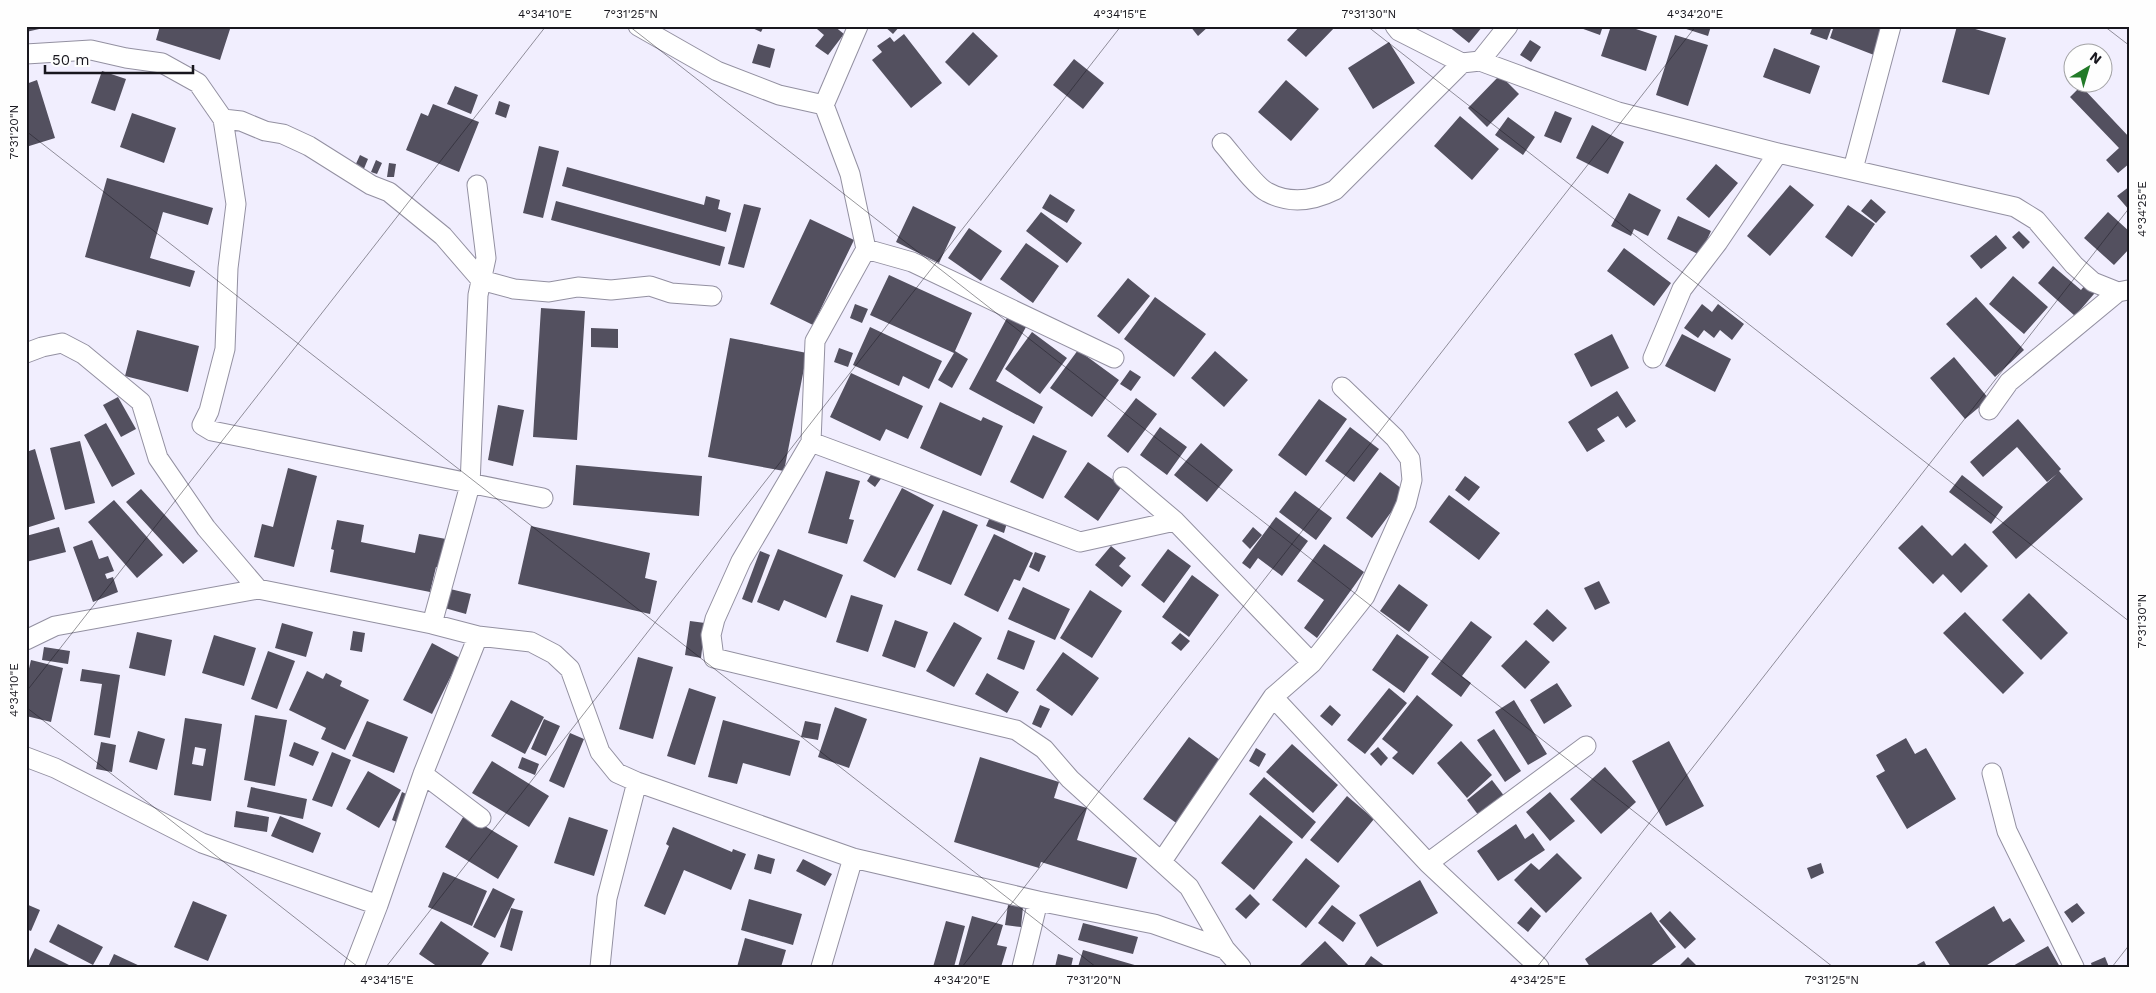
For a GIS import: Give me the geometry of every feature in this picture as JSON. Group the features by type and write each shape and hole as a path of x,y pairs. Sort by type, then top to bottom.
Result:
{"street":[{"path":"638,26 717,71 779,95 824,105"},
{"path":"858,26 824,105 850,174 866,249 815,341 811,442 741,561 715,619 711,635 714,658 1016,730 1044,749 1070,779 1162,861 1189,888 1225,949 1241,967"},
{"path":"1395,26 1400,31 1471,62 1618,112 1778,153 2015,207 2036,220 2074,265 2093,282 2126,290"},
{"path":"1222,143 1265,192 1292,200 1317,199 1335,190 1508,26"},
{"path":"1854,170 1891,26"},
{"path":"26,54 91,50 126,58 162,63 198,83 223,119 236,204 228,268 224,349 210,411 202,425 212,431 470,485 543,498"},
{"path":"223,119 241,121 265,131 283,134 309,146 371,185 389,192 443,236 481,280 514,289 549,292 578,287 611,290 650,286 671,294 712,296"},
{"path":"1653,358 1682,289 1718,242 1778,153"},
{"path":"432,624 470,485 478,295 486,258 477,185"},
{"path":"866,249 912,262 1114,358"},
{"path":"1989,410 2009,382 2126,290"},
{"path":"26,353 62,343 83,354 141,402 158,458 206,528 258,589"},
{"path":"1162,861 1273,697 1312,663 1365,596 1406,504 1412,480 1410,459 1395,438 1342,387"},
{"path":"811,442 1080,542 1175,521"},
{"path":"1123,477 1175,521 1312,663"},
{"path":"26,640 55,626 258,589 432,624 478,636 531,642 554,654 570,669 600,752 617,773 637,782 853,858 1038,901 1154,924 1225,949"},
{"path":"354,967 378,905 423,774 478,636"},
{"path":"1273,697 1428,862 1539,967"},
{"path":"1428,862 1586,746"},
{"path":"26,757 55,768 202,843 378,905"},
{"path":"1992,773 2007,831 2074,967"},
{"path":"423,774 481,818"},
{"path":"600,967 607,898 637,782"},
{"path":"821,967 853,858"},
{"path":"1022,967 1038,901"}],"building":[{"path":"26,26 48,26 48,27 26,32"},
{"path":"160,26 231,26 220,60 156,40"},
{"path":"748,26 764,26 761,32"},
{"path":"819,26 834,26 844,34 828,55 815,46 824,35 817,29"},
{"path":"884,26 900,26 893,34"},
{"path":"1190,26 1209,26 1198,36"},
{"path":"1300,26 1336,26 1306,57 1287,40"},
{"path":"1448,26 1483,26 1469,43"},
{"path":"1575,26 1603,26 1600,35"},
{"path":"1611,26 1627,26 1657,36 1646,71 1601,56"},
{"path":"1677,26 1711,26 1708,36"},
{"path":"1813,26 1832,26 1827,40 1810,34"},
{"path":"1834,26 1885,26 1874,55 1830,38"},
{"path":"1957,26 1965,26 2006,38 1989,95 1942,82"},
{"path":"973,32 998,56 969,86 945,62"},
{"path":"904,34 942,83 911,108 872,60 882,52 877,46 890,37 894,42"},
{"path":"1675,35 1708,45 1688,106 1656,95"},
{"path":"1530,40 1541,47 1531,62 1520,55"},
{"path":"1389,42 1415,83 1373,109 1348,68"},
{"path":"758,44 775,49 770,68 752,63"},
{"path":"1774,48 1820,66 1810,94 1763,77"},
{"path":"1074,59 1104,83 1083,109 1053,85"},
{"path":"102,71 126,79 115,111 91,103"},
{"path":"1500,75 1519,94 1487,127 1468,108"},
{"path":"37,80 55,138 26,147 26,84"},
{"path":"1286,80 1319,109 1291,141 1258,112"},
{"path":"455,86 478,95 471,114 447,104"},
{"path":"2075,92 2087,92 2130,138 2130,163 2118,173 2106,160 2119,148 2070,97"},
{"path":"499,101 510,105 506,118 495,114"},
{"path":"433,104 479,122 459,172 406,150 421,113 428,116"},
{"path":"1555,111 1572,118 1561,143 1544,136"},
{"path":"132,113 176,128 164,163 120,147"},
{"path":"1460,116 1499,149 1472,180 1434,146"},
{"path":"1508,117 1535,137 1523,155 1495,135"},
{"path":"1592,125 1624,142 1608,174 1576,158"},
{"path":"539,146 559,151 543,218 523,213"},
{"path":"360,155 368,159 363,171 354,168"},
{"path":"376,160 382,163 377,174 371,172"},
{"path":"389,163 396,164 394,177 387,177"},
{"path":"1716,164 1738,183 1709,218 1686,199"},
{"path":"567,167 704,205 706,196 720,200 718,209 731,213 726,232 562,186"},
{"path":"107,178 213,208 208,225 163,212 150,258 195,271 190,287 85,257"},
{"path":"1790,185 1814,205 1770,256 1747,236"},
{"path":"2130,186 2130,211 2117,196"},
{"path":"1629,193 1661,210 1648,236 1634,229 1631,236 1611,226"},
{"path":"1050,194 1075,210 1067,223 1042,208"},
{"path":"1871,199 1886,212 1876,223 1861,211"},
{"path":"556,201 725,247 720,266 551,220"},
{"path":"744,204 761,208 744,268 728,264"},
{"path":"1848,205 1875,224 1852,257 1825,237"},
{"path":"913,206 956,227 939,263 896,242"},
{"path":"1041,212 1082,243 1067,263 1026,231"},
{"path":"2108,212 2130,232 2130,248 2114,265 2084,238"},
{"path":"1678,216 1711,231 1700,255 1667,239"},
{"path":"810,219 854,240 813,325 770,304"},
{"path":"969,228 1002,251 981,281 948,258"},
{"path":"2019,231 2030,242 2023,249 2012,237"},
{"path":"1996,235 2007,248 1981,269 1970,256"},
{"path":"1026,243 1059,266 1033,303 1000,279"},
{"path":"1624,248 1671,283 1654,306 1607,271"},
{"path":"2053,266 2081,290 2090,279 2100,287 2075,316 2038,283"},
{"path":"889,275 972,313 955,351 968,359 952,388 938,380 954,353 870,315"},
{"path":"2013,276 2048,307 2024,334 1989,304"},
{"path":"1128,278 1150,296 1119,334 1097,316"},
{"path":"1155,297 1206,334 1174,377 1124,339"},
{"path":"1976,297 2024,350 1995,377 1946,324"},
{"path":"855,304 868,309 862,323 850,318"},
{"path":"1702,304 1712,312 1718,304 1744,324 1732,340 1720,330 1714,338 1704,330 1698,338 1684,328"},
{"path":"541,308 585,311 577,440 533,437"},
{"path":"1008,316 1026,327 996,381 1043,407 1034,424 969,389"},
{"path":"870,327 942,361 929,389 903,376 899,386 853,365"},
{"path":"591,328 618,329 618,348 591,347"},
{"path":"137,330 199,346 188,392 125,376"},
{"path":"1032,332 1067,358 1040,394 1005,369"},
{"path":"1612,334 1629,368 1591,387 1574,354"},
{"path":"1682,334 1731,359 1715,392 1665,366"},
{"path":"730,338 807,353 784,471 708,457"},
{"path":"839,348 853,353 848,367 834,362"},
{"path":"1078,350 1119,380 1092,417 1050,388"},
{"path":"1215,351 1248,380 1224,407 1191,378"},
{"path":"1954,357 1989,399 1965,419 1930,378"},
{"path":"1130,370 1141,377 1131,391 1120,384"},
{"path":"851,373 923,406 908,439 886,429 880,441 830,417"},
{"path":"1617,391 1636,421 1626,428 1618,416 1597,429 1605,441 1587,452 1568,422"},
{"path":"118,397 136,429 121,437 103,405"},
{"path":"1136,398 1157,414 1128,453 1107,436"},
{"path":"1319,399 1347,419 1306,476 1278,455"},
{"path":"940,402 981,421 983,417 1003,426 981,476 920,448"},
{"path":"498,405 524,410 513,466 488,460"},
{"path":"2018,419 2061,469 2059,471 2083,499 2016,559 1992,532 2057,474 2047,482 2017,447 1983,477 1970,462"},
{"path":"106,423 135,474 112,487 84,435"},
{"path":"1160,427 1187,447 1167,475 1140,455"},
{"path":"1350,427 1379,449 1354,482 1325,461"},
{"path":"1033,435 1067,451 1043,499 1010,482"},
{"path":"80,441 95,503 65,510 50,448"},
{"path":"1201,443 1233,470 1207,502 1174,475"},
{"path":"35,449 55,519 26,528 26,452"},
{"path":"1088,462 1122,486 1098,521 1064,497"},
{"path":"576,465 702,476 699,516 573,505"},
{"path":"876,467 885,473 875,487 867,481"},
{"path":"288,468 317,476 294,567 254,557 262,524 273,527"},
{"path":"826,471 860,481 849,519 854,520 847,544 808,533"},
{"path":"1380,472 1406,492 1372,538 1346,518"},
{"path":"1962,475 2003,507 1991,524 1949,492"},
{"path":"1465,476 1480,487 1469,501 1455,490"},
{"path":"902,488 934,505 895,578 863,561"},
{"path":"141,489 198,551 183,564 126,502"},
{"path":"1295,491 1332,518 1316,540 1279,512"},
{"path":"1449,495 1500,533 1479,560 1429,522"},
{"path":"114,500 163,555 137,578 88,522"},
{"path":"943,510 978,525 951,585 917,570"},
{"path":"990,517 1007,523 1004,533 986,526"},
{"path":"1276,517 1308,541 1282,576 1258,558 1250,569 1242,563"},
{"path":"337,520 364,525 361,542 415,553 419,534 446,539 440,568 436,567 430,592 330,572 334,550 331,549"},
{"path":"1922,525 1952,556 1965,543 1988,566 1961,593 1943,574 1933,584 1898,548"},
{"path":"531,526 650,553 645,578 657,581 650,614 518,584"},
{"path":"59,527 66,552 26,562 26,536"},
{"path":"1253,527 1262,535 1250,549 1242,541"},
{"path":"994,534 1033,553 1020,581 1014,579 998,612 964,595"},
{"path":"92,540 99,559 108,556 114,571 105,574 107,579 113,577 118,592 93,602 73,547"},
{"path":"1324,544 1364,572 1317,638 1304,628 1324,600 1297,581"},
{"path":"1111,546 1126,558 1119,566 1131,576 1122,587 1095,565"},
{"path":"778,549 843,575 826,618 784,600 779,611 757,602"},
{"path":"1168,549 1191,566 1164,603 1141,585"},
{"path":"760,551 770,555 752,603 742,599"},
{"path":"1035,552 1046,556 1039,572 1029,567"},
{"path":"1192,575 1219,595 1189,637 1162,617"},
{"path":"1599,581 1610,603 1595,610 1584,588"},
{"path":"1399,584 1428,605 1409,632 1380,611"},
{"path":"1023,587 1070,609 1055,640 1008,619"},
{"path":"446,588 471,594 466,614 441,607"},
{"path":"1090,590 1122,611 1092,658 1060,638"},
{"path":"2029,593 2068,633 2041,660 2002,620"},
{"path":"851,595 883,605 868,652 836,642"},
{"path":"1547,609 1567,628 1553,642 1533,624"},
{"path":"1965,612 2024,673 2003,694 1943,633"},
{"path":"895,620 928,632 915,668 882,656"},
{"path":"690,621 705,623 701,658 685,655"},
{"path":"1471,621 1492,637 1462,676 1471,683 1461,697 1431,674"},
{"path":"954,622 982,638 954,687 926,671"},
{"path":"282,623 313,632 306,657 275,648"},
{"path":"1008,630 1035,641 1024,670 997,659"},
{"path":"353,631 365,633 362,652 350,650"},
{"path":"137,632 172,640 165,676 129,668"},
{"path":"1180,633 1190,641 1181,651 1171,643"},
{"path":"1397,634 1429,657 1404,693 1372,670"},
{"path":"214,635 256,648 244,686 202,673"},
{"path":"1526,640 1550,662 1525,689 1501,666"},
{"path":"432,643 460,658 432,714 403,700"},
{"path":"44,647 70,651 68,664 42,660"},
{"path":"268,651 295,661 277,709 251,699"},
{"path":"1063,652 1099,678 1072,716 1036,690"},
{"path":"638,657 673,667 653,739 619,729"},
{"path":"31,660 63,668 51,722 26,716 26,681"},
{"path":"82,669 120,675 110,738 94,735 102,684 80,681"},
{"path":"307,671 323,679 326,673 342,681 340,686 369,700 345,750 321,739 326,728 289,710"},
{"path":"987,673 1019,692 1007,713 975,694"},
{"path":"1557,683 1572,706 1544,724 1530,700"},
{"path":"689,688 716,697 695,765 667,756"},
{"path":"1389,688 1407,703 1365,754 1347,740"},
{"path":"1417,695 1453,725 1413,775 1392,758 1398,752 1382,739"},
{"path":"511,700 544,717 525,754 491,736"},
{"path":"1514,700 1547,754 1528,765 1495,712"},
{"path":"1040,705 1050,709 1041,728 1032,724"},
{"path":"1330,705 1341,715 1332,726 1320,716"},
{"path":"835,707 867,719 849,768 818,757"},
{"path":"255,715 287,720 275,786 244,780"},
{"path":"185,718 222,724 211,801 174,795","holes":["195,747 206,749 203,766 192,764"]},
{"path":"544,719 560,726 546,756 531,749"},
{"path":"723,720 800,741 790,776 743,763 737,784 708,777"},
{"path":"367,721 408,737 394,773 352,756"},
{"path":"805,721 821,724 818,740 801,737"},
{"path":"1494,729 1521,771 1505,782 1477,740"},
{"path":"138,731 165,739 157,770 129,762"},
{"path":"570,733 584,739 564,788 549,781"},
{"path":"1189,737 1224,763 1179,825 1143,799"},
{"path":"1906,738 1915,754 1926,748 1956,799 1907,829 1876,776 1885,771 1876,755"},
{"path":"1461,741 1492,775 1467,798 1437,763"},
{"path":"1669,741 1704,806 1666,826 1632,761"},
{"path":"101,742 116,745 112,772 96,769"},
{"path":"294,742 319,752 313,766 289,756"},
{"path":"1292,744 1338,785 1313,813 1266,772"},
{"path":"1378,747 1388,758 1381,766 1370,754"},
{"path":"1256,748 1266,754 1259,767 1249,761"},
{"path":"332,752 351,760 332,807 312,800"},
{"path":"522,757 539,764 535,775 518,768"},
{"path":"980,757 1059,782 1054,798 1087,808 1077,840 1137,858 1127,889 1041,862 1039,868 954,842"},
{"path":"492,761 549,796 529,827 472,793"},
{"path":"1605,767 1636,802 1601,834 1570,799"},
{"path":"368,771 401,790 379,828 346,809"},
{"path":"1264,777 1316,822 1302,839 1249,794"},
{"path":"1492,780 1505,797 1479,816 1467,800"},
{"path":"251,787 307,799 303,819 247,807"},
{"path":"402,792 415,798 404,825 392,820"},
{"path":"1550,792 1575,821 1550,841 1526,812"},
{"path":"1347,796 1374,819 1338,863 1310,840"},
{"path":"236,811 269,817 267,832 234,827"},
{"path":"465,814 518,846 498,879 445,847"},
{"path":"1260,815 1293,842 1254,890 1221,863"},
{"path":"280,816 321,833 313,853 271,836"},
{"path":"569,817 608,830 594,876 554,863"},
{"path":"1516,824 1525,839 1533,833 1545,850 1498,881 1477,851"},
{"path":"673,827 732,852 733,849 746,854 731,890 684,870 665,915 644,906 669,846 666,844"},
{"path":"1557,853 1582,878 1546,913 1514,880 1531,863 1539,870"},
{"path":"758,854 775,859 771,874 754,869"},
{"path":"1306,858 1340,886 1306,928 1272,900"},
{"path":"803,859 832,874 825,886 796,871"},
{"path":"1821,863 1824,873 1811,879 1807,868"},
{"path":"443,872 487,891 472,926 428,907"},
{"path":"1420,880 1438,913 1377,947 1359,915"},
{"path":"493,888 515,899 495,938 473,927"},
{"path":"1250,894 1260,904 1246,919 1235,909"},
{"path":"749,899 802,914 793,945 741,930"},
{"path":"193,901 227,915 208,961 174,947"},
{"path":"2077,903 2085,913 2072,923 2064,912"},
{"path":"26,904 40,910 31,931 26,929"},
{"path":"1008,905 1023,907 1021,927 1005,925"},
{"path":"1332,905 1356,923 1343,942 1318,923"},
{"path":"1994,906 2003,922 2010,918 2025,941 1984,967 1951,967 1935,942"},
{"path":"1531,907 1541,916 1528,932 1517,923"},
{"path":"511,908 523,911 512,951 500,947"},
{"path":"1670,911 1696,939 1685,949 1659,921"},
{"path":"1651,912 1676,947 1649,967 1590,967 1585,959"},
{"path":"972,916 1003,925 997,945 1007,947 1001,967 958,967"},
{"path":"441,921 489,953 480,967 438,967 419,954"},
{"path":"946,921 965,926 954,967 933,967"},
{"path":"1083,923 1138,937 1133,954 1078,940"},
{"path":"58,924 103,947 93,965 49,942"},
{"path":"745,938 786,950 781,967 737,967"},
{"path":"1325,941 1350,967 1298,967"},
{"path":"2048,946 2060,967 2011,967"},
{"path":"35,948 73,967 26,967"},
{"path":"1083,950 1138,966 1138,967 1078,967"},
{"path":"114,954 142,967 108,967"},
{"path":"1058,954 1073,958 1071,967 1055,967"},
{"path":"1371,956 1386,967 1363,967"},
{"path":"1688,957 1698,967 1678,967"},
{"path":"2105,957 2109,967 2092,967 2091,963"},
{"path":"1924,961 1927,967 1913,967"}]}
